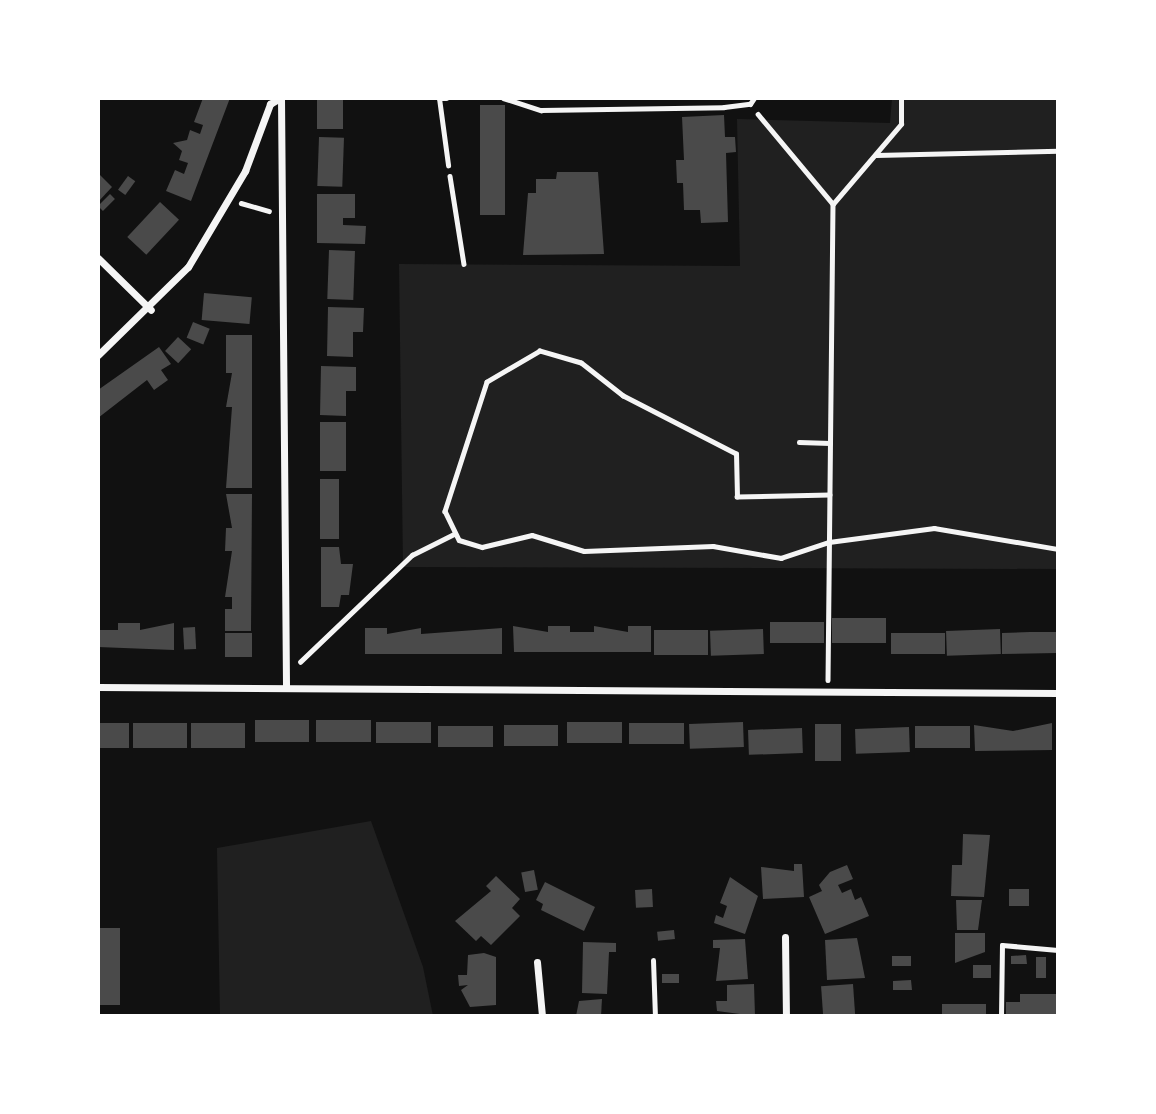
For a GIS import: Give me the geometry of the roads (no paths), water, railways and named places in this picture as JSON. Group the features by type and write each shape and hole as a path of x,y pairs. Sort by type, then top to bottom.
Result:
{"street":[{"path":"98,355 151,310 188,267 230,200 270,104 280,98"},
{"path":"280,98 286,688"},
{"path":"98,258 151,310"},
{"path":"98,687 1058,693"},
{"path":"785,937 786,1016"},
{"path":"537,962 542,1016"}],"lane":[{"path":"446,98 439,98 448,165"},
{"path":"503,98 541,110 750,104 754,98"},
{"path":"1001,1016 1002,945 1058,950"},
{"path":"653,960 655,1016"}]}
